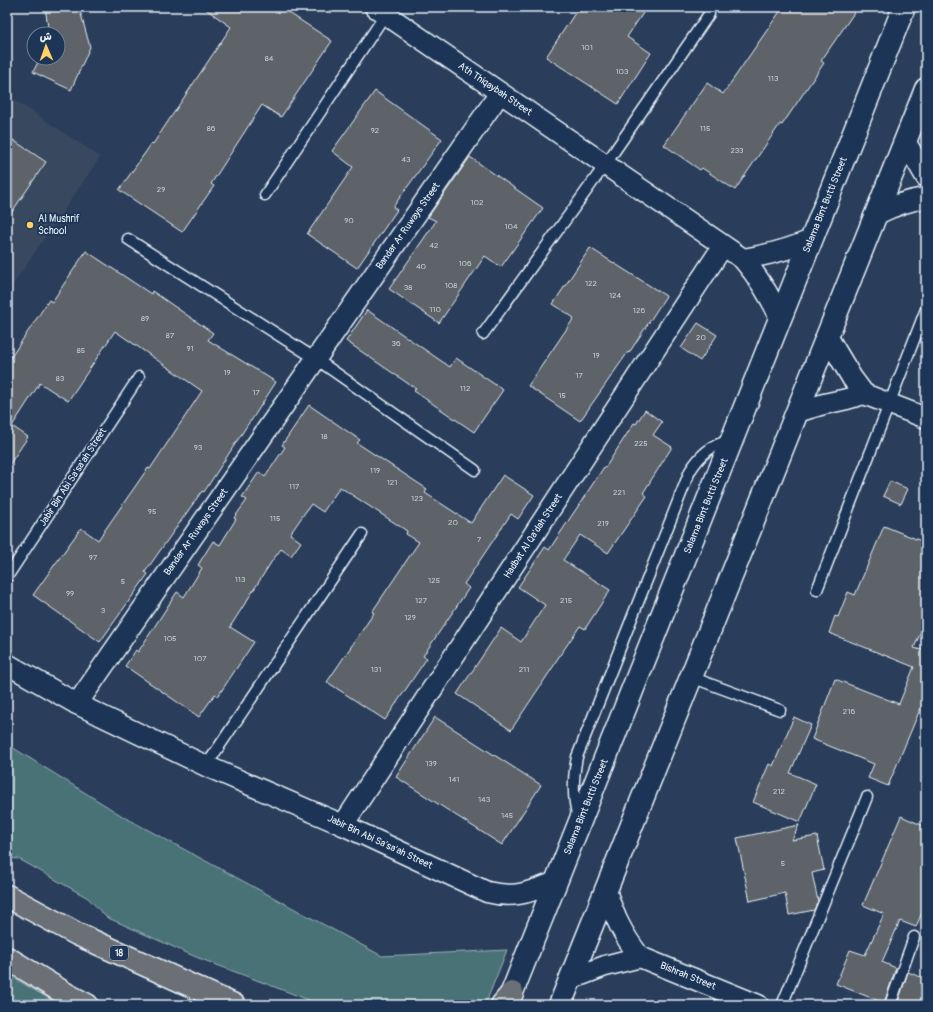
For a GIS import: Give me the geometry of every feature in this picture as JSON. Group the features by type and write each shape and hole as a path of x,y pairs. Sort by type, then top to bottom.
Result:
{"main road":[{"name":"Salama Bint Butti Street","path":"507,1001 580,823 732,440 901,8"},
{"path":"560,1005 926,89"},
{"name":"18","path":"7,896 77,934 234,1005"},
{"path":"7,958 69,999 87,1005"},
{"path":"69,999 104,1005"}],"street":[{"name":"Ath Thiqaybah Street","path":"383,9 500,93 743,259 765,287 780,318"},
{"name":"Bandar Ar Ruways Street","path":"77,704 500,93"},
{"path":"905,141 926,177"},
{"path":"877,214 906,202 926,198"},
{"path":"743,259 778,252 811,240"},
{"name":"Hadbat Al Qa'dah Street","path":"343,825 723,246"},
{"path":"827,336 852,378 864,394 926,418"},
{"path":"797,412 864,394"},
{"name":"Jabir Bin Abi Sa'sa'ah Street","path":"7,664 77,704 206,766 343,825 487,892 499,895 522,894 556,882"},
{"name":"Bishrah Street","path":"606,890 619,925 628,942 640,957 758,1005"},
{"path":"571,979 604,966 640,957"}],"lane":[{"name":"Ath Thiqaybah Street","path":"265,194 383,9"},
{"path":"483,334 605,165 710,14"},
{"path":"128,239 316,359 475,470"},
{"path":"818,590 926,309"},
{"name":"Jabir Bin Abi Sa'sa'ah Street","path":"7,577 139,377"},
{"path":"206,766 362,534"},
{"path":"691,677 780,710"},
{"path":"782,1005 867,798"},
{"path":"890,1005 914,937"}],"shaded area":[{"name":"Al Mushrif School","path":"7,95 100,157 7,293"}],"green space":[{"path":"7,744 124,817 382,956 507,950 485,1005 322,1005 196,957 106,917 88,898 19,859 7,858"},
{"path":"7,974 60,1005 7,1005"}],"building":[{"path":"45,7 79,7 90,47 71,90 33,72 36,66 66,66 66,26 48,26"},
{"path":"203,7 280,7 332,41 281,117 262,105 211,184 214,186 182,232 119,190 152,143 153,144 231,27"},
{"path":"579,7 647,7 627,37 651,53 618,104 546,57"},
{"path":"783,7 858,7 821,61 824,63 735,190 702,168 700,170 664,145 707,83 723,94"},
{"path":"375,91 442,139 393,207 397,210 357,268 307,234 353,167 332,151"},
{"path":"7,136 46,162 7,219"},
{"path":"470,157 543,208 501,267 485,256 439,323 389,289 436,221 428,217"},
{"path":"590,248 666,296 629,353 628,352 580,421 528,386 574,318 553,304"},
{"path":"86,251 151,294 152,291 213,333 208,340 276,382 204,492 202,491 145,572 148,574 100,642 33,595 81,528 98,540 148,468 150,469 202,391 115,331 68,401 40,383 12,426 28,437 7,468 7,363 49,300 52,302"},
{"path":"367,310 450,367 456,358 503,390 474,432 414,391 416,389 346,341"},
{"path":"698,323 717,335 700,361 681,348"},
{"path":"309,405 360,440 357,443 427,489 425,493 471,523 503,475 534,495 518,519 511,514 464,584 469,588 423,656 427,658 385,720 327,682 374,613 372,612 419,542 406,534 407,531 340,487 323,512 311,504 290,534 301,542 291,556 281,549 230,627 254,642 218,696 215,694 199,717 125,666 136,650 138,652 177,592 184,597 202,568 198,565 213,541 220,545 236,519 234,518 247,500 242,497 259,472 265,477 285,447 282,445"},
{"path":"645,410 662,422 653,435 672,447 643,493 647,496 608,553 580,535 563,560 610,590 585,629 580,626 511,730 457,694 501,628 521,642 545,605 518,587 545,547 549,550 634,423 636,424"},
{"path":"890,481 908,489 901,504 883,496"},
{"path":"884,526 926,543 926,620 914,648 921,650 926,639 926,695 888,786 868,778 874,764 812,739 835,679 899,704 914,667 829,633 835,616 838,617 848,592 855,595"},
{"path":"435,717 541,785 502,845 396,777"},
{"path":"794,717 811,725 790,773 816,784 800,822 753,802 769,764 773,766"},
{"path":"901,816 926,827 926,903 916,927 900,921 882,962 896,968 884,1003 836,984 850,950 865,955 884,914 863,905"},
{"path":"799,825 792,840 817,836 824,870 812,873 818,901 814,910 789,915 785,893 750,901 737,838"},
{"path":"908,972 926,979 926,1005 897,1005"}],"place":[{"name":"Al Mushrif School","path":"30,225"}]}
